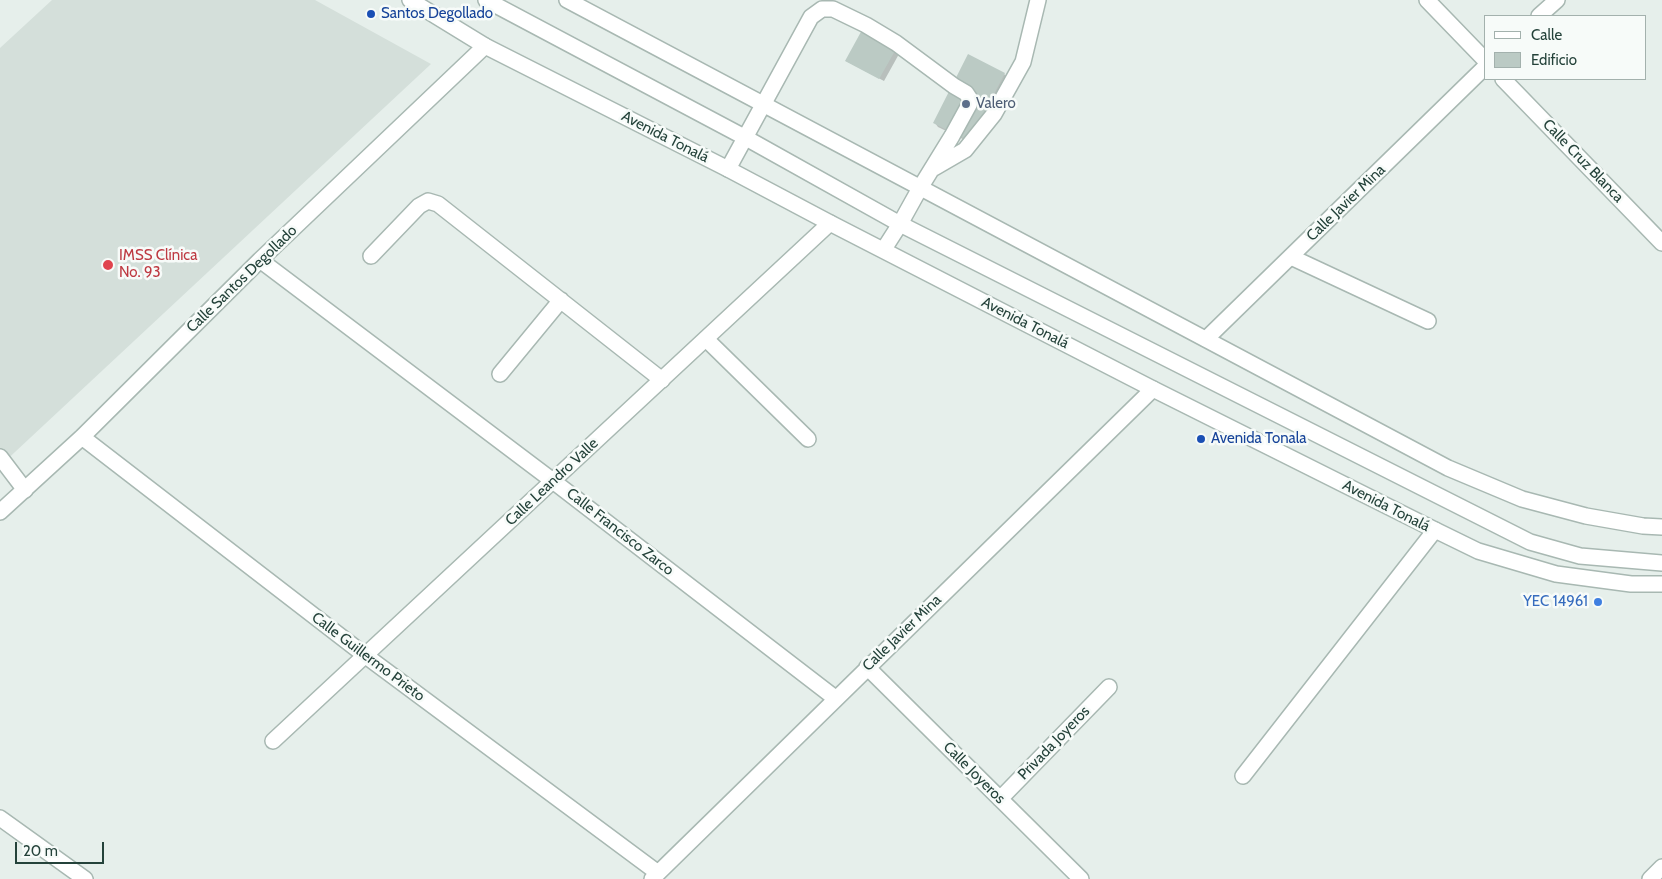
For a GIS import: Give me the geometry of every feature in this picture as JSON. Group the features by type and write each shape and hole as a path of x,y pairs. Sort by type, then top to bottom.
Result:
{"street":[{"name":"Avenida Tonalá","path":"410,0 485,46 728,169 1153,389 1478,551 1556,574 1631,584 1662,584"},
{"path":"486,0 746,138 900,224 1530,542 1580,556 1662,563"},
{"path":"567,0 1448,468 1522,499 1586,516 1643,526 1662,527"},
{"path":"931,169 965,150 994,114 1023,62 1038,0"},
{"path":"1427,0 1484,59"},
{"path":"1541,15 1557,0"},
{"path":"728,169 765,105 811,17 822,9 833,9 866,25 896,43 966,93 970,99 970,105 884,250"},
{"name":"Calle Santos Degollado","path":"0,512 82,437 260,260 485,46"},
{"name":"Calle Javier Mina","path":"1206,339 1484,68"},
{"name":"Calle Cruz Blanca","path":"1504,80 1662,244"},
{"path":"370,256 419,206 428,201 438,204 662,380"},
{"name":"Calle Leandro Valle","path":"273,741 830,223"},
{"path":"1291,257 1428,321"},
{"name":"Calle Francisco Zarco","path":"260,260 553,481 835,698"},
{"path":"500,374 561,300"},
{"path":"706,339 808,439"},
{"name":"Calle Javier Mina","path":"655,876 1153,389"},
{"name":"Calle Guillermo Prieto","path":"82,437 655,876"},
{"path":"0,457 24,490"},
{"path":"1243,776 1435,530"},
{"name":"Calle Joyeros","path":"867,667 1081,879"},
{"name":"Privada Joyeros","path":"1000,799 1109,687"},
{"path":"0,818 85,879"},
{"path":"1650,879 1662,867"}],"shaded area":[{"name":"IMSS Clínica No. 93","path":"52,0 315,0 431,64 0,466 0,48"}],"building":[{"path":"862,30 896,49 879,79 845,61"},
{"name":"Valero","path":"968,54 1005,73 969,141 933,123"}],"place":[{"name":"Santos Degollado","path":"371,14"},
{"name":"Valero","path":"966,104"},
{"name":"IMSS Clínica No. 93","path":"108,265"},
{"name":"Avenida Tonala","path":"1201,439"},
{"name":"YEC 14961","path":"1598,602"}]}
